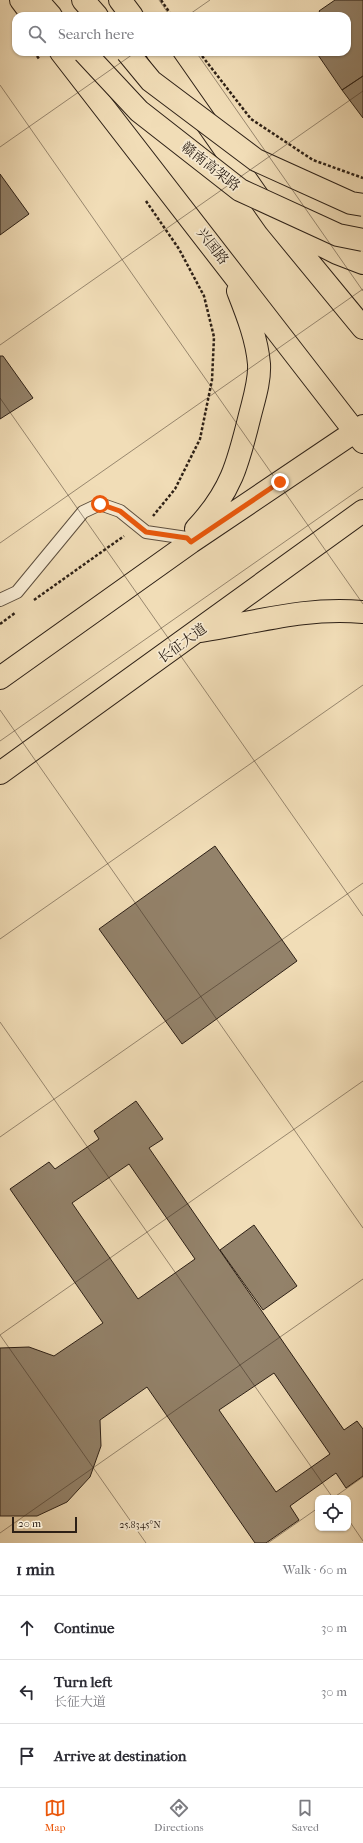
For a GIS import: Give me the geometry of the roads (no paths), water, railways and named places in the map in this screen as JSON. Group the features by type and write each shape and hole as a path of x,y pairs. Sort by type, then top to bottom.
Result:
{"main road":[{"path":"21,0 29,12"},
{"path":"37,0 48,12"},
{"path":"83,0 94,12"},
{"path":"120,0 129,12"},
{"name":"赣南高架路","path":"88,56 139,110 240,190 338,235 363,240"},
{"path":"130,56 151,81 256,160 351,203 363,206"},
{"path":"160,56 275,221 363,328"},
{"name":"兴国路","path":"52,58 204,235 360,433"},
{"path":"275,221 305,238 363,263"},
{"path":"189,540 216,506 230,484 240,457 256,392 259,365 254,337 240,296 221,258 204,235"},
{"path":"0,678 165,560 189,540 360,433"},
{"name":"长征大道","path":"0,773 363,511"},
{"path":"198,631 236,626 292,613 320,611 363,612"}],"lane":[{"path":"0,600 17,592 83,512 100,504 120,511 146,532 189,540"}]}
